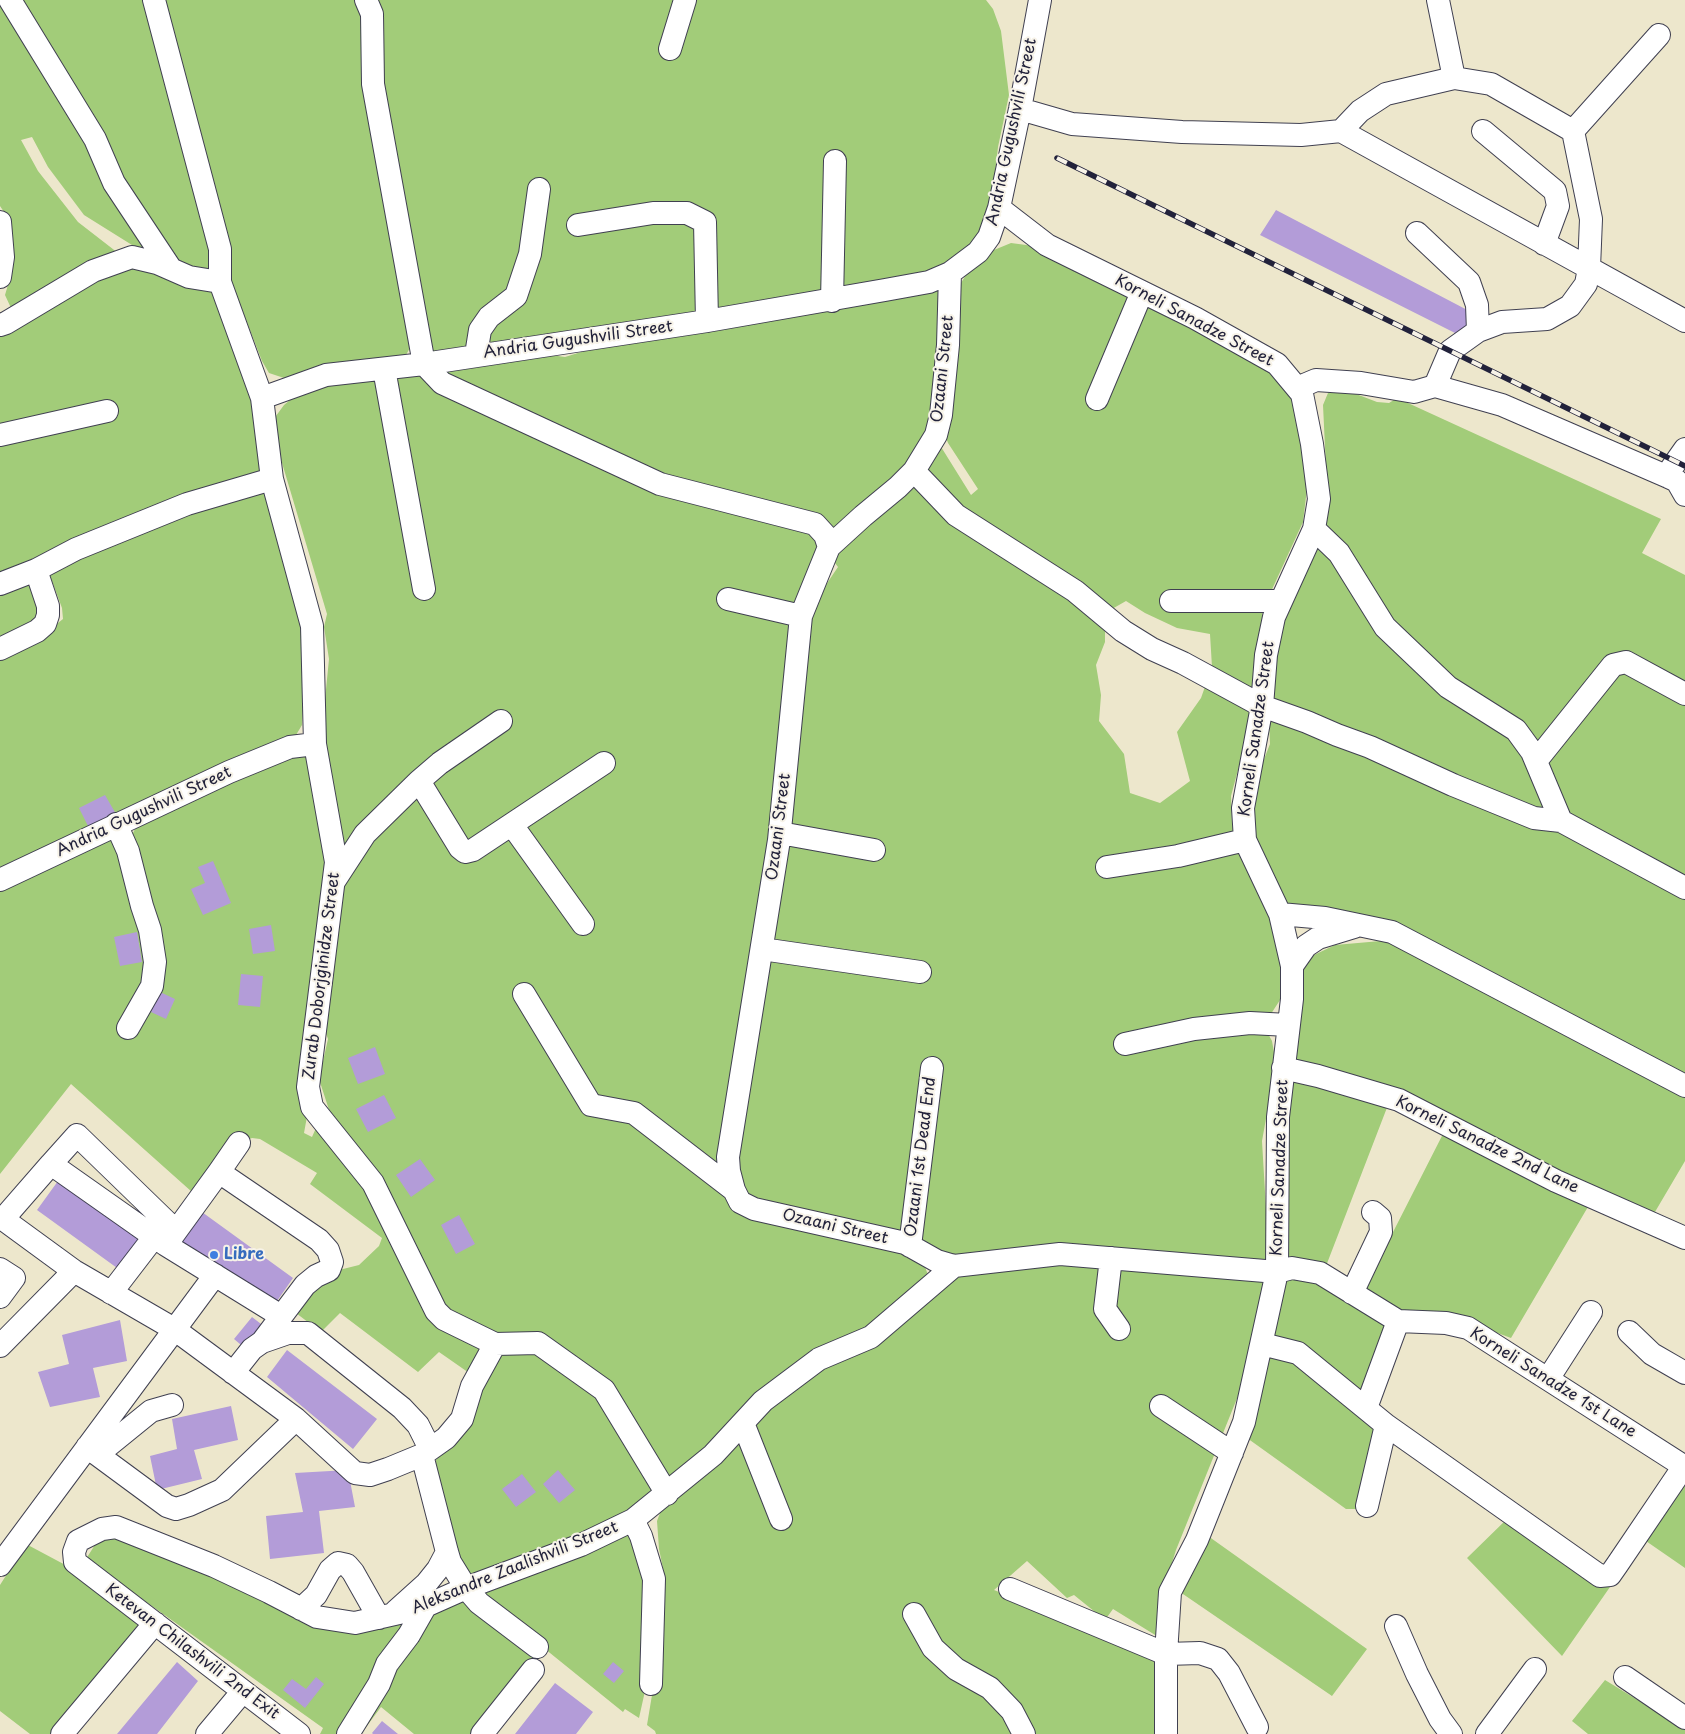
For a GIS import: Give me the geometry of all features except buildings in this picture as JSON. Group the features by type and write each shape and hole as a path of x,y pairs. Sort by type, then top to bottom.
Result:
{"street":[{"path":"10,0 95,139 114,182 170,269"},
{"path":"154,0 220,249 220,282 262,398 272,479 312,626 315,744"},
{"path":"366,0 372,14 373,84 424,364 442,383 660,484 815,524 825,535 828,547"},
{"path":"670,49 685,0"},
{"name":"Andria Gugushvili Street","path":"262,398 326,375 424,364 706,321 929,282 950,273 978,252 989,237 999,208 1040,0"},
{"path":"1438,0 1454,78"},
{"path":"1573,131 1659,35"},
{"path":"1341,131 1360,111 1386,94 1454,78 1491,84 1573,131 1591,219 1589,268 1586,284 1570,306 1547,319 1502,322 1478,331 1450,350 1435,386"},
{"path":"1020,109 1072,124 1182,132 1301,136 1341,131 1685,321"},
{"path":"1483,131 1555,191 1558,206 1544,244"},
{"path":"832,300 835,161"},
{"path":"476,356 480,330 489,317 516,296 530,254 540,189"},
{"name":"Korneli Sanadze Street","path":"999,208 1047,245 1195,318 1277,364 1302,394 1312,444 1319,499 1314,529 1274,617 1266,656 1262,706 1243,808 1246,840 1280,914 1292,966 1292,1000 1278,1117 1277,1272 1244,1422 1197,1540 1170,1592 1166,1654 1166,1734"},
{"path":"578,225 653,214 687,213 705,222 706,321"},
{"path":"0,222 3,257 0,277"},
{"path":"1416,232 1469,282 1478,305 1478,331"},
{"path":"2,317 93,271 132,257 157,263 189,277 220,282"},
{"name":"Ozaani Street","path":"950,273 948,345 941,415 936,435 914,471 828,547 801,616 780,833 728,1157 728,1171 740,1202 754,1209 905,1243 937,1261 954,1266"},
{"path":"1097,398 1142,292"},
{"path":"384,369 424,589"},
{"path":"1297,388 1316,380 1361,383 1414,392 1435,386 1502,406 1666,476 1677,481 1685,495"},
{"path":"0,435 107,411"},
{"path":"1666,476 1685,451"},
{"path":"914,471 956,515 1075,591 1123,631 1152,649 1183,663 1262,706 1370,747 1452,786 1534,818 1561,821 1685,888"},
{"path":"0,584 36,570 76,549 187,504 272,479"},
{"path":"1314,529 1339,553 1385,627 1448,687 1516,730 1532,752 1561,821"},
{"path":"0,649 37,631 45,624 48,606 36,570"},
{"path":"728,599 801,616"},
{"path":"1171,601 1281,601"},
{"path":"1536,761 1613,665 1626,662 1685,694"},
{"path":"334,880 365,834 419,781 440,763 501,721"},
{"name":"Andria Gugushvili Street","path":"0,880 229,772 290,747 315,744"},
{"name":"Zurab Doborjginidze Street","path":"315,744 336,862 308,1086 312,1107 373,1183 436,1311 444,1319 495,1344 538,1343 604,1390 667,1494"},
{"path":"419,781 460,848 465,852 473,850 604,763"},
{"path":"116,824 128,851 150,930 155,962 152,986 128,1028"},
{"path":"512,824 583,924"},
{"path":"780,833 874,850"},
{"path":"1107,867 1178,856 1246,840"},
{"path":"1280,914 1324,918 1392,932 1685,1086"},
{"path":"1292,966 1306,946 1318,938 1360,925"},
{"path":"762,949 920,972"},
{"path":"524,994 590,1105 634,1113 734,1190"},
{"path":"1124,1044 1194,1029 1250,1023 1288,1025"},
{"name":"Ozaani 1st Dead End","path":"910,1246 932,1068"},
{"name":"Korneli Sanadze 2nd Lane","path":"1283,1068 1318,1076 1399,1100 1556,1181 1684,1236"},
{"path":"165,1238 77,1134 2,1218 74,1271 174,1329 296,1419 355,1473 370,1475 426,1452 446,1438 462,1419 472,1386 495,1344"},
{"path":"111,1293 165,1238 239,1143"},
{"path":"51,1164 165,1238 215,1275 281,1316"},
{"path":"218,1172 319,1240 328,1250 332,1262 329,1270 316,1276 305,1286 262,1342"},
{"path":"1352,1293 1381,1232 1380,1218 1373,1212"},
{"path":"954,1266 1060,1254 1277,1272"},
{"path":"1111,1258 1105,1309 1119,1329"},
{"name":"Aleksandre Zaalishvili Street","path":"85,1570 75,1562 74,1552 78,1541 102,1529 116,1527 214,1566 317,1617 355,1623 425,1607 466,1588 581,1545 633,1520 714,1455 763,1401 819,1359 871,1337 954,1266"},
{"name":"Korneli Sanadze 1st Lane","path":"1277,1272 1292,1268 1320,1273 1398,1321 1446,1323 1468,1328 1683,1461"},
{"path":"0,1269 14,1278 0,1297"},
{"path":"0,1346 74,1271"},
{"path":"0,1565 92,1450 174,1329 215,1275"},
{"path":"1548,1379 1591,1312"},
{"path":"1366,1408 1398,1321"},
{"path":"1629,1332 1652,1354 1685,1373"},
{"path":"233,1373 252,1349 262,1342 288,1333 308,1333 402,1408 418,1425 426,1452 450,1562 466,1588 479,1603 537,1647"},
{"path":"1262,1344 1298,1353 1386,1425 1600,1576 1610,1575 1683,1461"},
{"path":"92,1450 151,1411 172,1405"},
{"path":"1161,1406 1232,1453"},
{"path":"92,1450 167,1506 176,1509 222,1490 296,1419"},
{"path":"743,1423 781,1519"},
{"path":"1367,1506 1386,1425"},
{"path":"633,1520 641,1536 654,1579 651,1684"},
{"path":"301,1609 316,1595 330,1570 338,1563 347,1565 385,1616 426,1584 438,1569 447,1552"},
{"name":"Ketevan Chilashvili 2nd Exit","path":"85,1570 299,1734"},
{"path":"1010,1589 1166,1654 1200,1653 1218,1659 1229,1673 1257,1727"},
{"path":"348,1734 379,1684 387,1664 409,1635 425,1607"},
{"path":"914,1614 933,1648 956,1669 990,1688 1012,1711 1024,1734"},
{"path":"62,1734 155,1624"},
{"path":"1396,1626 1440,1719 1451,1734"},
{"path":"1487,1734 1535,1669"},
{"path":"482,1734 533,1670"},
{"path":"1625,1677 1685,1718"},
{"path":"207,1734 243,1691"}],"green space":[{"path":"0,0 149,0 211,239 211,268 203,271 189,268 132,245 84,215 48,167 32,137 21,140 38,171 78,222 118,253 11,308 5,295 10,278 8,236 4,212 0,206"},
{"path":"157,0 364,0 412,344 406,355 335,364 290,380 269,373 262,361 225,266"},
{"path":"378,0 986,0 993,9 1001,31 1009,95 998,147 990,217 969,254 919,276 718,309 712,223 652,218 699,224 698,315 429,352 377,62"},
{"path":"1011,243 1041,247 1196,323 1290,386 1309,472 1303,522 1263,609 1250,725 1231,796 1232,824 1238,849 1261,891 1281,944 1284,974 1280,1000 1267,1020 1266,1030 1272,1041 1276,1063 1262,1141 1269,1260 947,1257 744,1196 735,1165 773,945 813,604 838,567 829,555 938,442 971,495 978,489 948,443 944,433 956,291 969,270 994,250","holes":["1126,601 1145,613 1177,628 1210,634 1212,667 1201,698 1177,732 1190,781 1160,803 1130,793 1124,754 1099,721 1101,695 1096,665 1105,642 1105,613"]},
{"path":"127,264 198,284 213,293 259,400 266,471 0,578 0,330"},
{"path":"940,286 938,391 924,452 831,539 674,485 439,374 455,366 529,352 565,357 591,349"},
{"path":"416,372 571,448 808,525 819,538 728,1196 904,1248 924,1264 928,1275 920,1284 672,1482 607,1385 542,1339 494,1338 443,1313 330,1113 319,1079 328,1039 321,1019 340,879 418,789 465,861 613,760 606,752 468,846 426,781 342,848 321,740 329,659 324,627 327,614 274,436 273,420 284,405 295,396 341,382"},
{"path":"1343,389 1377,402 1389,403 1397,398 1661,519 1642,553 1685,575 1685,880 1566,817 1537,746 1458,684 1393,623 1352,554 1327,525 1323,405 1328,393"},
{"path":"265,487 307,627 302,725 296,735 0,872 0,652 39,638 63,619 62,608 49,573 174,515"},
{"path":"1314,544 1322,544 1379,627 1518,742 1544,809 1525,808 1272,705 1278,627"},
{"path":"34,577 45,617 0,644 0,590"},
{"path":"1269,718 1557,821 1685,895 1685,1080 1435,946 1281,907 1255,843 1251,816 1255,782 1270,744"},
{"path":"304,755 312,766 329,857 308,1111 304,1133 312,1137 316,1128 369,1187 424,1298 486,1344 472,1375 439,1352 418,1372 340,1313 321,1332 292,1310 339,1270 359,1265 379,1246 382,1238 310,1184 317,1173 260,1139 252,1138 239,1143 192,1192 71,1084 0,1174 0,890 112,837 131,837 140,819 285,757"},
{"path":"1392,940 1685,1091 1685,1161 1652,1217 1296,1062 1294,1056 1303,967 1314,955 1335,945"},
{"path":"1292,1080 1388,1105 1326,1266 1284,1256 1285,1126"},
{"path":"1444,1132 1592,1200 1511,1338 1484,1328 1393,1311 1363,1291"},
{"path":"1001,1264 1103,1265 1110,1313 1116,1266 1265,1281 1244,1381 1176,1550 1165,1585 1160,1638 1113,1609 1105,1620 1074,1595 1067,1598 1027,1561 994,1590 1160,1656 1156,1734 1030,1734 970,1682 1021,1734 656,1734 647,1725 654,1683 664,1573 659,1549 657,1521 663,1505 764,1414 821,1367 959,1269"},
{"path":"1284,1276 1307,1278 1388,1324 1364,1399 1271,1334"},
{"path":"537,1348 599,1391 659,1492 633,1513 475,1577 466,1573 456,1561 433,1475 436,1460 466,1428 474,1397 501,1352"},
{"path":"1265,1350 1294,1357 1378,1431 1359,1509 1346,1509 1247,1438"},
{"path":"1685,1476 1685,1568 1643,1539"},
{"path":"1509,1517 1610,1587 1562,1656 1467,1558"},
{"path":"628,1534 646,1561 647,1682 639,1718 625,1709 623,1712 482,1598 477,1589"},
{"path":"114,1535 324,1623 466,1599 540,1656 480,1734 414,1734 381,1707 361,1734 320,1734 323,1728 86,1559 98,1540"},
{"path":"1208,1536 1367,1649 1332,1696 1180,1592"},
{"path":"26,1544 71,1568 147,1623 52,1734 30,1734 0,1711 0,1585"},
{"path":"1605,1680 1685,1729 1685,1734 1588,1734 1572,1721"}],"railway":[{"path":"1057,158 1685,466"}],"place":[{"name":"Libre","path":"214,1255"}]}
